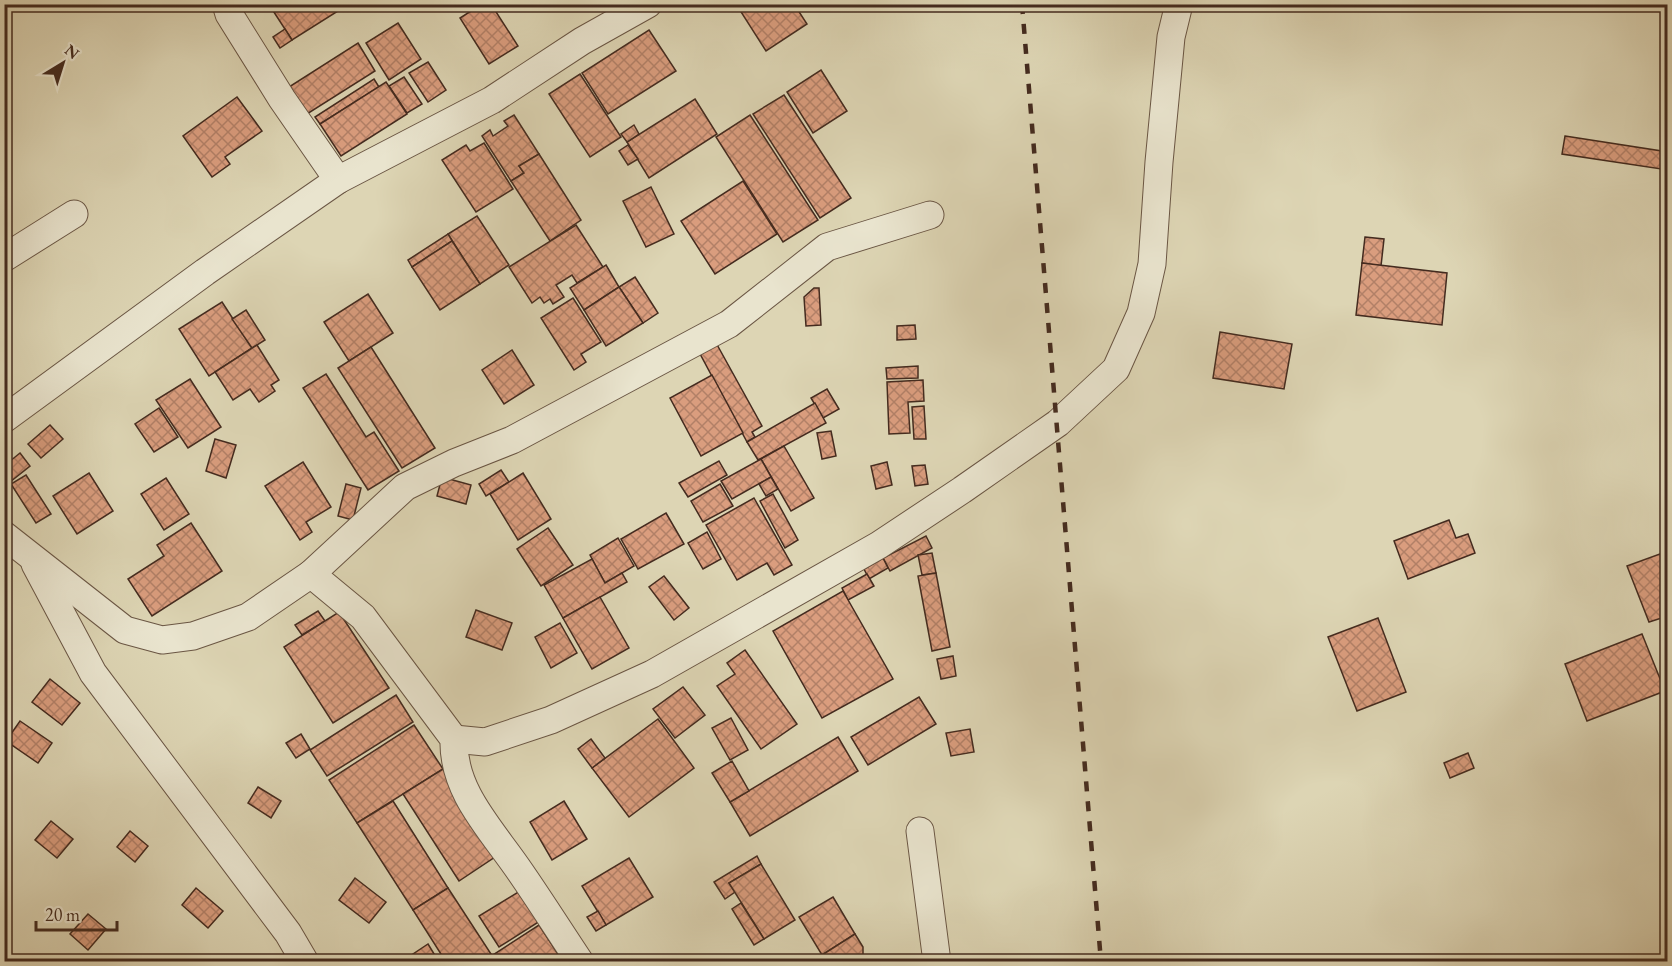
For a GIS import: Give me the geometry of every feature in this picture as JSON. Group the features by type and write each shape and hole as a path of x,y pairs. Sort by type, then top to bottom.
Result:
{"street":[{"path":"226,4 229,14 282,99 338,180"},
{"path":"4,419 205,272 338,180 492,100 582,40 648,4"},
{"path":"454,739 485,742 551,720 652,674 879,545 944,503 1058,423 1116,369 1141,313 1152,264 1171,37 1179,4"},
{"path":"4,258 74,214"},
{"path":"4,535 125,630 162,640 194,636 249,617 311,574 405,487 454,463 512,440 729,324 827,247 930,215"},
{"path":"30,555 93,673 288,933 304,962"},
{"path":"311,574 363,617 454,739 454,757 459,777 478,813 520,871 580,962"},
{"path":"920,831 938,962"}],"building":[{"path":"272,4 334,4 338,11 292,40 270,6"},
{"path":"482,4 491,4 518,46 489,64 460,18"},
{"path":"736,4 794,4 807,24 766,51"},
{"path":"398,23 421,59 389,80 366,43"},
{"path":"285,29 292,40 280,48 273,37"},
{"path":"649,30 676,71 608,114 582,73"},
{"path":"358,43 375,71 307,114 289,87"},
{"path":"428,62 446,90 428,102 409,73"},
{"path":"821,70 847,111 813,133 787,92"},
{"path":"580,74 621,137 590,157 549,94"},
{"path":"404,77 422,104 407,113 389,86"},
{"path":"374,79 379,87 320,124 315,117"},
{"path":"386,82 407,114 341,156 320,124"},
{"path":"784,95 851,198 820,218 753,114"},
{"path":"237,97 262,131 225,157 230,164 212,177 183,136"},
{"path":"695,99 717,134 649,178 627,142"},
{"path":"514,115 539,154 519,166 524,173 511,181 482,136 490,130 493,136 508,126 504,121"},
{"path":"750,115 818,220 783,242 716,137"},
{"path":"634,125 639,134 627,142 621,134"},
{"path":"1565,136 1668,152 1668,170 1562,154"},
{"path":"484,143 513,189 476,212 442,160 466,145 470,151"},
{"path":"628,145 638,159 628,165 619,151"},
{"path":"539,154 581,220 550,241 511,181 524,173 519,166"},
{"path":"743,181 777,234 715,274 681,221"},
{"path":"651,187 674,234 646,247 623,201"},
{"path":"477,216 509,265 480,284 448,234"},
{"path":"576,225 603,267 577,283 572,275 556,285 564,297 553,304 550,299 544,303 540,297 532,303 509,267"},
{"path":"448,234 452,241 412,267 408,260"},
{"path":"1365,237 1384,239 1381,266 1362,263"},
{"path":"452,241 480,284 440,310 412,267"},
{"path":"1362,263 1447,273 1442,325 1356,315"},
{"path":"606,265 619,287 584,310 570,288"},
{"path":"635,277 658,313 643,323 619,287"},
{"path":"619,287 643,323 606,346 584,310"},
{"path":"814,288 819,288 821,325 806,326 804,297"},
{"path":"368,294 393,333 349,361 324,322"},
{"path":"573,298 601,342 581,354 586,362 574,370 541,318"},
{"path":"222,302 252,348 209,376 179,329"},
{"path":"246,310 265,340 252,348 232,319"},
{"path":"915,325 916,339 897,340 897,326"},
{"path":"1220,332 1292,344 1284,389 1213,378"},
{"path":"715,341 762,426 752,432 755,437 747,442 698,350"},
{"path":"257,345 279,380 271,385 275,391 259,402 250,389 233,400 215,372"},
{"path":"371,347 435,448 402,468 338,368"},
{"path":"512,350 534,385 504,404 482,370"},
{"path":"918,366 918,378 887,379 886,368"},
{"path":"326,374 366,437 374,432 399,471 368,490 303,388"},
{"path":"712,375 743,433 701,456 670,398"},
{"path":"190,379 221,427 188,448 156,400"},
{"path":"923,380 924,401 908,402 910,433 889,434 887,382"},
{"path":"827,389 839,409 823,418 811,398"},
{"path":"815,403 826,423 758,460 747,442"},
{"path":"924,406 926,439 914,439 912,407"},
{"path":"159,408 178,437 154,452 135,424"},
{"path":"50,425 63,439 41,458 28,444"},
{"path":"831,431 836,456 822,459 817,433"},
{"path":"215,439 236,445 226,478 206,471"},
{"path":"784,446 814,498 791,511 761,459"},
{"path":"20,453 30,466 10,482 4,475 4,466"},
{"path":"761,459 771,477 732,499 721,481"},
{"path":"719,461 727,475 688,497 679,483"},
{"path":"303,462 331,507 306,522 312,532 300,540 265,486"},
{"path":"887,462 892,485 876,489 871,466"},
{"path":"925,465 928,484 915,486 912,466"},
{"path":"501,470 509,482 486,496 479,484"},
{"path":"89,473 113,511 77,534 53,496"},
{"path":"523,473 551,519 518,540 490,494"},
{"path":"26,475 51,514 36,523 11,484"},
{"path":"442,477 471,485 466,504 437,496"},
{"path":"771,477 778,489 766,496 759,484"},
{"path":"166,478 189,514 164,530 141,494"},
{"path":"346,484 361,488 353,520 338,516"},
{"path":"720,484 733,506 703,522 691,501"},
{"path":"773,494 798,540 785,548 760,501"},
{"path":"754,498 792,565 774,575 767,563 737,580 706,525"},
{"path":"666,513 684,544 638,569 621,539"},
{"path":"1449,520 1456,538 1468,534 1475,553 1408,579 1394,541"},
{"path":"191,523 222,571 152,616 128,579 164,556 157,545"},
{"path":"548,528 573,565 541,586 517,549"},
{"path":"707,532 721,559 703,569 688,543"},
{"path":"926,536 932,548 890,571 883,558"},
{"path":"618,538 634,566 605,583 590,555"},
{"path":"1668,551 1668,616 1649,622 1627,566"},
{"path":"932,553 936,573 922,575 918,555"},
{"path":"883,558 888,568 869,579 864,569"},
{"path":"592,559 605,583 622,573 627,582 563,618 544,585"},
{"path":"936,573 950,647 932,651 918,576"},
{"path":"867,574 874,586 848,600 842,588"},
{"path":"664,576 689,608 674,620 649,587"},
{"path":"843,591 893,679 822,718 773,631"},
{"path":"600,597 629,648 592,669 563,618"},
{"path":"476,610 512,623 502,650 466,637"},
{"path":"318,611 325,621 302,635 295,625"},
{"path":"339,612 389,688 333,723 284,647"},
{"path":"1378,618 1406,692 1357,711 1328,637"},
{"path":"560,623 577,653 551,668 535,637"},
{"path":"1642,634 1665,691 1587,721 1565,664"},
{"path":"745,650 797,724 761,749 717,686 735,674 727,663"},
{"path":"953,656 956,676 941,679 937,659"},
{"path":"50,679 80,703 62,725 32,702"},
{"path":"683,687 705,715 675,738 653,709"},
{"path":"396,695 413,722 327,776 310,750"},
{"path":"919,697 936,724 868,765 851,737"},
{"path":"731,718 748,750 730,760 712,728"},
{"path":"658,719 694,768 629,817 592,768"},
{"path":"20,721 52,743 38,763 6,741"},
{"path":"414,725 443,769 357,823 329,780"},
{"path":"970,729 974,752 951,756 946,733"},
{"path":"301,734 310,749 296,758 286,743"},
{"path":"838,737 858,771 750,836 730,802"},
{"path":"591,739 605,758 592,768 578,749"},
{"path":"1468,753 1474,768 1450,778 1444,763"},
{"path":"732,761 749,791 730,802 712,773"},
{"path":"443,769 498,855 459,881 403,794"},
{"path":"258,787 281,801 271,818 248,803"},
{"path":"393,801 448,888 413,910 357,823"},
{"path":"564,801 587,839 552,860 530,822"},
{"path":"51,821 73,839 57,858 35,840"},
{"path":"130,831 148,846 135,862 117,847"},
{"path":"757,856 761,864 729,883 735,892 725,899 714,882"},
{"path":"629,858 653,897 606,925 582,886"},
{"path":"761,864 795,920 764,939 729,883"},
{"path":"355,878 386,902 369,923 339,900"},
{"path":"196,888 223,911 208,928 182,905"},
{"path":"448,888 491,954 478,962 446,962 413,910"},
{"path":"520,891 540,921 499,947 479,916"},
{"path":"833,897 855,934 822,955 799,917"},
{"path":"741,903 764,939 754,945 732,909"},
{"path":"598,911 606,925 596,931 587,917"},
{"path":"88,914 106,929 88,950 70,934"},
{"path":"539,925 558,954 547,962 482,962"},
{"path":"855,934 863,947 863,962 826,962 822,955"},
{"path":"428,944 439,962 401,962"}],"railway":[{"path":"1022,4 1101,962"}]}
